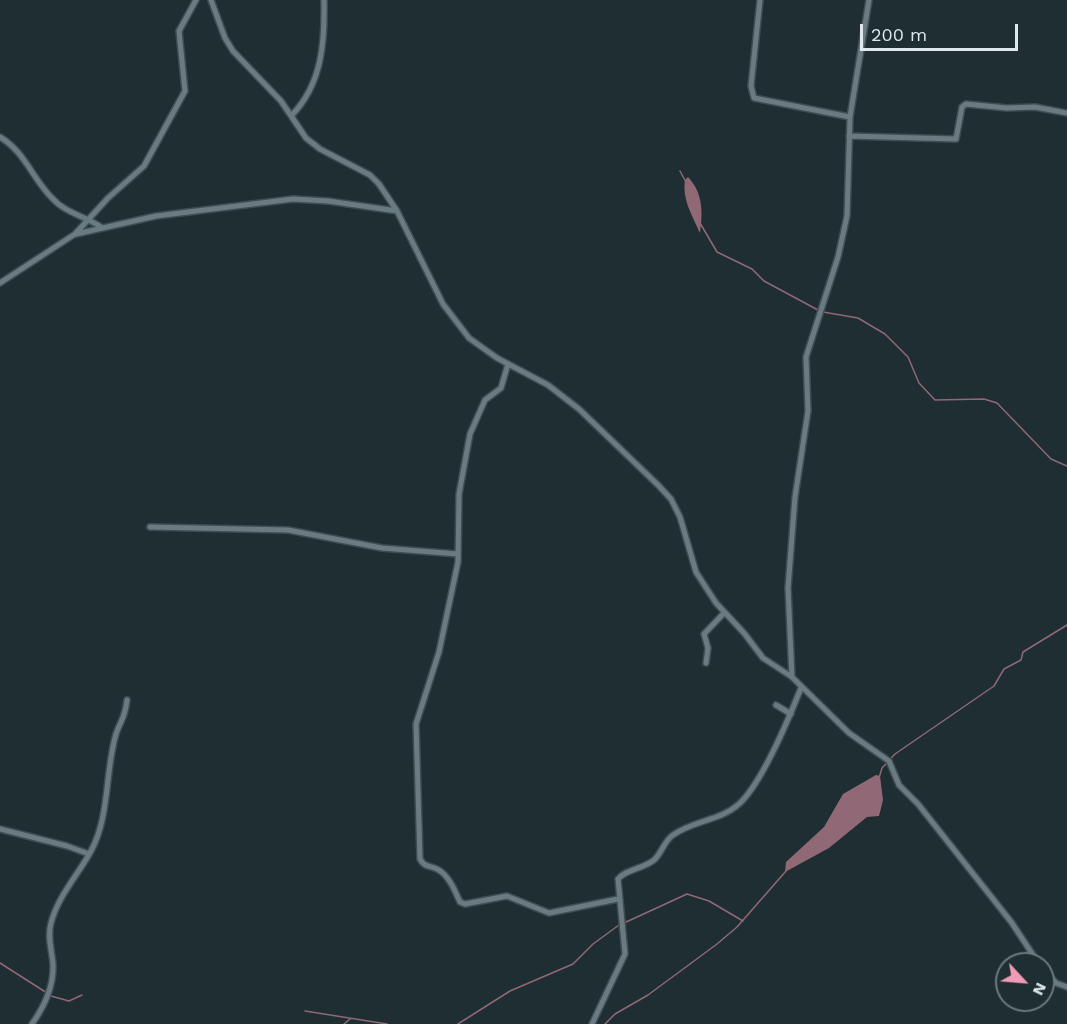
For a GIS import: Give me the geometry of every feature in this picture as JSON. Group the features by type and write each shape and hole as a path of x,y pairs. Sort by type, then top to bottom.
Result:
{"street":[{"path":"0,283 75,234 144,166 185,91 179,31 196,0"},
{"path":"211,0 225,38 233,51 292,115 306,138 370,175 398,212 439,296 454,320 477,346 549,385 579,409 671,499 680,517 696,572 724,613 744,633 763,658 792,677 849,733 889,761 904,791 918,804 1012,923 1031,952"},
{"path":"292,115 304,101 318,69 324,46 324,0"},
{"path":"760,0 751,86 752,96 758,101 850,117"},
{"path":"792,677 788,588 795,497 808,411 806,357 832,277 847,216 850,117 869,0"},
{"path":"849,136 956,139 962,107 966,104 1006,108 1035,107 1067,113"},
{"path":"0,137 18,149 51,198 70,212 101,226"},
{"path":"75,234 101,226 156,216 293,199 328,201 398,212"},
{"path":"508,364 501,388 485,400 470,434 459,494 458,554 439,652 416,724 420,859 427,867 440,870 449,880 460,902 507,896 549,913 618,899"},
{"path":"150,527 268,528 382,548 458,554"},
{"path":"706,663 708,648 704,634 724,613"},
{"path":"592,1024 625,954 617,887 620,876 653,861 671,836 700,821 717,818 738,804 756,781 791,714 801,688"},
{"path":"32,1024 51,987 53,965 49,932 51,922 61,899 89,854 99,830 116,735 125,717 127,700"},
{"path":"776,705 791,714"},
{"path":"0,829 76,848 89,854"}],"shaded area":[{"path":"688,177 697,190 701,203 700,233 686,200 684,187"},
{"path":"876,775 880,776 883,800 879,816 867,817 829,848 785,872 786,862 824,827 843,794"}],"waterway":[{"path":"680,171 686,182"},
{"path":"700,223 717,252 752,269 764,281 818,310"},
{"path":"823,312 858,318 885,334 908,357 919,383 935,400 984,399 997,403 1051,459 1067,466"},
{"path":"879,778 882,768 895,754 994,686 1004,669 1021,660 1023,652 1067,625"},
{"path":"605,1024 615,1014 648,995 717,944 737,927 786,871"},
{"path":"624,923 687,894 709,901 743,921"},
{"path":"458,1024 510,991 573,964 593,944 619,925"},
{"path":"0,963 47,993"},
{"path":"51,996 69,1001 82,995"},
{"path":"305,1011 387,1024"},
{"path":"344,1024 350,1019"}]}
